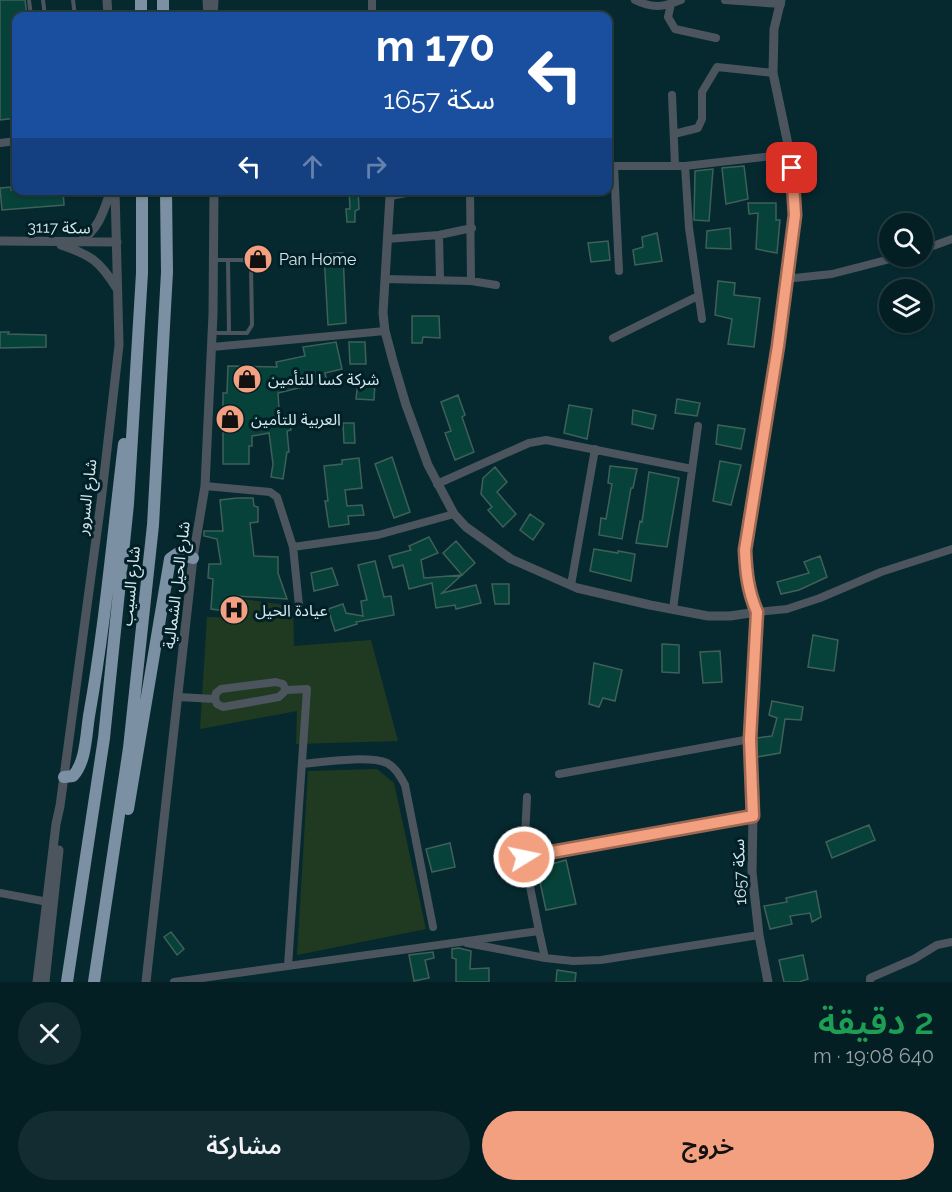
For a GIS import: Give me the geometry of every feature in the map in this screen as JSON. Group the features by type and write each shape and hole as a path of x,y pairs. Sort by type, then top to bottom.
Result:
{"highway":[{"name":"شارع السيب","path":"67,982 104,738 128,504 142,273 142,195"},
{"name":"شارع السيب","path":"94,982 129,748 153,525 167,272 166,195"},
{"path":"64,777 73,777 78,771 82,754 93,691 130,397 135,384"},
{"path":"99,982 170,559 177,554 193,558"}],"street":[{"path":"635,0 649,7 681,0"},
{"path":"725,0 781,2"},
{"name":"سكة 1657","path":"768,982 759,935 753,882 750,739 757,612 747,581 745,550 778,346 795,215 790,153 772,73 774,29 781,2"},
{"path":"671,4 668,17 675,29 716,38"},
{"path":"674,134 698,128 702,119 702,92 717,67 772,73"},
{"path":"672,95 675,165"},
{"path":"612,166 685,166 790,153"},
{"path":"685,166 689,228 702,319"},
{"path":"612,179 619,271"},
{"path":"79,242 97,227 111,195"},
{"name":"شارع السرور","path":"37,982 56,824 101,502 118,356 117,243 113,195"},
{"name":"شارع الحيل الشمالية","path":"146,982 193,558 205,486 212,347 214,195"},
{"path":"389,195 383,313 385,330 406,405 437,484 454,514 466,526 511,559 571,585 708,616 730,616 787,609 820,598 881,572 952,549"},
{"path":"470,195 471,281"},
{"path":"387,239 439,235 472,228"},
{"path":"439,235 440,280"},
{"path":"933,246 952,239"},
{"name":"سكة 3117","path":"0,241 117,243"},
{"path":"54,242 93,258 105,268 118,291"},
{"path":"785,279 832,274 879,262"},
{"path":"385,279 471,281 496,285"},
{"path":"613,338 698,296"},
{"path":"212,347 385,330"},
{"path":"673,609 698,426"},
{"path":"437,484 529,443 546,440 692,470"},
{"path":"571,585 595,449"},
{"path":"205,486 270,492 277,497 293,547 299,605"},
{"path":"293,547 378,535 454,514"},
{"path":"286,690 284,684 276,682 221,689 216,693 215,699 217,704 223,707 279,697 286,690 307,689 288,966"},
{"path":"178,697 215,699"},
{"path":"559,774 750,739"},
{"path":"302,764 373,759 388,764 399,773 405,785 433,927"},
{"path":"527,797 524,857 545,958"},
{"name":"شارع السرور","path":"45,982 55,906 61,827 60,806"},
{"path":"524,857 753,816"},
{"path":"0,893 48,902"},
{"path":"174,982 460,941 539,932"},
{"path":"460,941 545,958 573,961 601,960 759,935"},
{"path":"870,982 870,978 914,959 937,945 952,942"}],"lane":[{"path":"212,333 247,333 252,325 251,266 243,260 213,260"},
{"path":"228,260 229,333"}],"green space":[{"path":"242,599 293,606 294,646 371,640 398,741 296,744 297,711 200,729 207,617 236,618"},
{"path":"377,769 394,783 426,929 297,955 308,771"}],"building":[{"path":"0,0 25,0 26,12 12,12 12,118 0,120"},
{"path":"744,166 748,199 726,204 722,168"},
{"path":"713,169 709,221 694,220 695,171"},
{"path":"11,187 12,195 63,195 64,205 2,210 0,188"},
{"path":"349,195 358,195 359,209 355,211 355,222 347,222 346,209 350,209"},
{"path":"748,203 776,203 776,220 780,220 777,253 756,249 758,213 749,214"},
{"path":"730,228 731,249 706,248 707,231"},
{"path":"657,233 662,261 635,265 633,250 643,247 642,237"},
{"path":"608,241 610,260 591,262 588,243"},
{"path":"343,253 346,323 328,325 324,254"},
{"path":"718,281 735,283 734,295 760,298 754,347 728,344 732,319 715,315"},
{"path":"412,316 439,316 440,338 423,337 422,343 412,343"},
{"path":"0,332 46,335 46,347 0,348"},
{"path":"336,342 342,369 325,373 327,381 278,393 280,424 290,423 291,430 287,431 289,452 287,452 283,479 271,477 273,464 269,433 252,436 252,446 249,446 249,464 223,464 223,393 227,393 228,366 277,367 276,362 305,356 303,347"},
{"path":"349,342 365,342 366,364 350,364"},
{"path":"358,381 375,382 374,400 356,399"},
{"path":"458,395 465,415 462,417 474,452 455,460 445,433 451,431 441,402"},
{"path":"677,399 700,403 697,416 675,413"},
{"path":"569,405 592,409 587,439 564,433"},
{"path":"633,410 656,415 653,429 632,424"},
{"path":"343,423 354,423 355,443 344,443"},
{"path":"718,425 745,429 741,449 716,444"},
{"path":"392,457 410,512 394,518 375,464"},
{"path":"359,458 362,488 345,490 347,506 362,505 364,515 348,516 349,524 329,527 325,501 328,501 324,466 342,464 342,460"},
{"path":"720,461 741,465 731,505 713,501"},
{"path":"610,466 637,469 633,488 631,488 622,539 599,535 601,518 606,519 612,484 608,483"},
{"path":"495,467 507,482 497,492 516,514 503,527 488,510 492,507 481,494 483,478"},
{"path":"649,472 679,478 667,547 636,543 640,521 642,522"},
{"path":"253,498 254,506 258,507 258,522 250,523 254,556 278,557 278,573 287,599 236,596 234,612 211,609 213,579 208,578 209,564 221,564 217,539 204,536 204,531 223,531 220,500"},
{"path":"530,514 544,524 533,540 520,530"},
{"path":"429,537 438,553 421,560 424,578 462,575 442,593 476,585 481,603 456,609 455,605 436,608 432,583 409,589 403,565 393,568 389,556 411,550 409,546"},
{"path":"456,541 475,563 462,575 443,553"},
{"path":"594,549 635,554 631,581 590,571"},
{"path":"820,556 827,577 799,590 781,594 777,582 809,573 804,562"},
{"path":"375,561 384,597 391,596 394,615 356,622 357,624 335,631 328,609 343,604 346,613 363,616 361,601 367,600 358,565"},
{"path":"332,568 338,585 314,591 311,573"},
{"path":"492,584 509,584 509,604 495,604"},
{"path":"813,635 838,640 834,671 808,667"},
{"path":"662,644 679,645 679,673 662,672"},
{"path":"720,651 722,682 703,683 700,652"},
{"path":"594,663 622,670 615,701 603,698 599,707 589,704"},
{"path":"772,701 803,707 801,720 785,719 780,753 757,757 757,738 772,736 777,718 769,715"},
{"path":"869,825 875,840 832,858 826,842"},
{"path":"450,843 455,867 432,872 426,849"},
{"path":"566,860 576,904 546,910 537,868"},
{"path":"816,891 821,917 812,922 810,913 790,916 792,924 770,929 764,906 787,902 786,898"},
{"path":"171,932 184,949 177,955 164,937"},
{"path":"452,949 471,951 470,969 489,968 489,982 456,982 456,959 452,958"},
{"path":"433,952 434,958 425,960 429,978 414,981 409,955"},
{"path":"803,955 808,979 799,982 784,982 779,960"},
{"path":"557,970 576,973 575,982 556,982"}],"place":[{"name":"Pan Home","path":"258,259"},
{"name":"شركة كسا للتأمين","path":"247,379"},
{"name":"العربية للتأمين","path":"230,419"},
{"name":"عيادة الحيل","path":"234,610"}],"route":[{"path":"524,857 753,816 750,739 757,612 747,581 745,550 778,346 795,215 792,168"}]}
